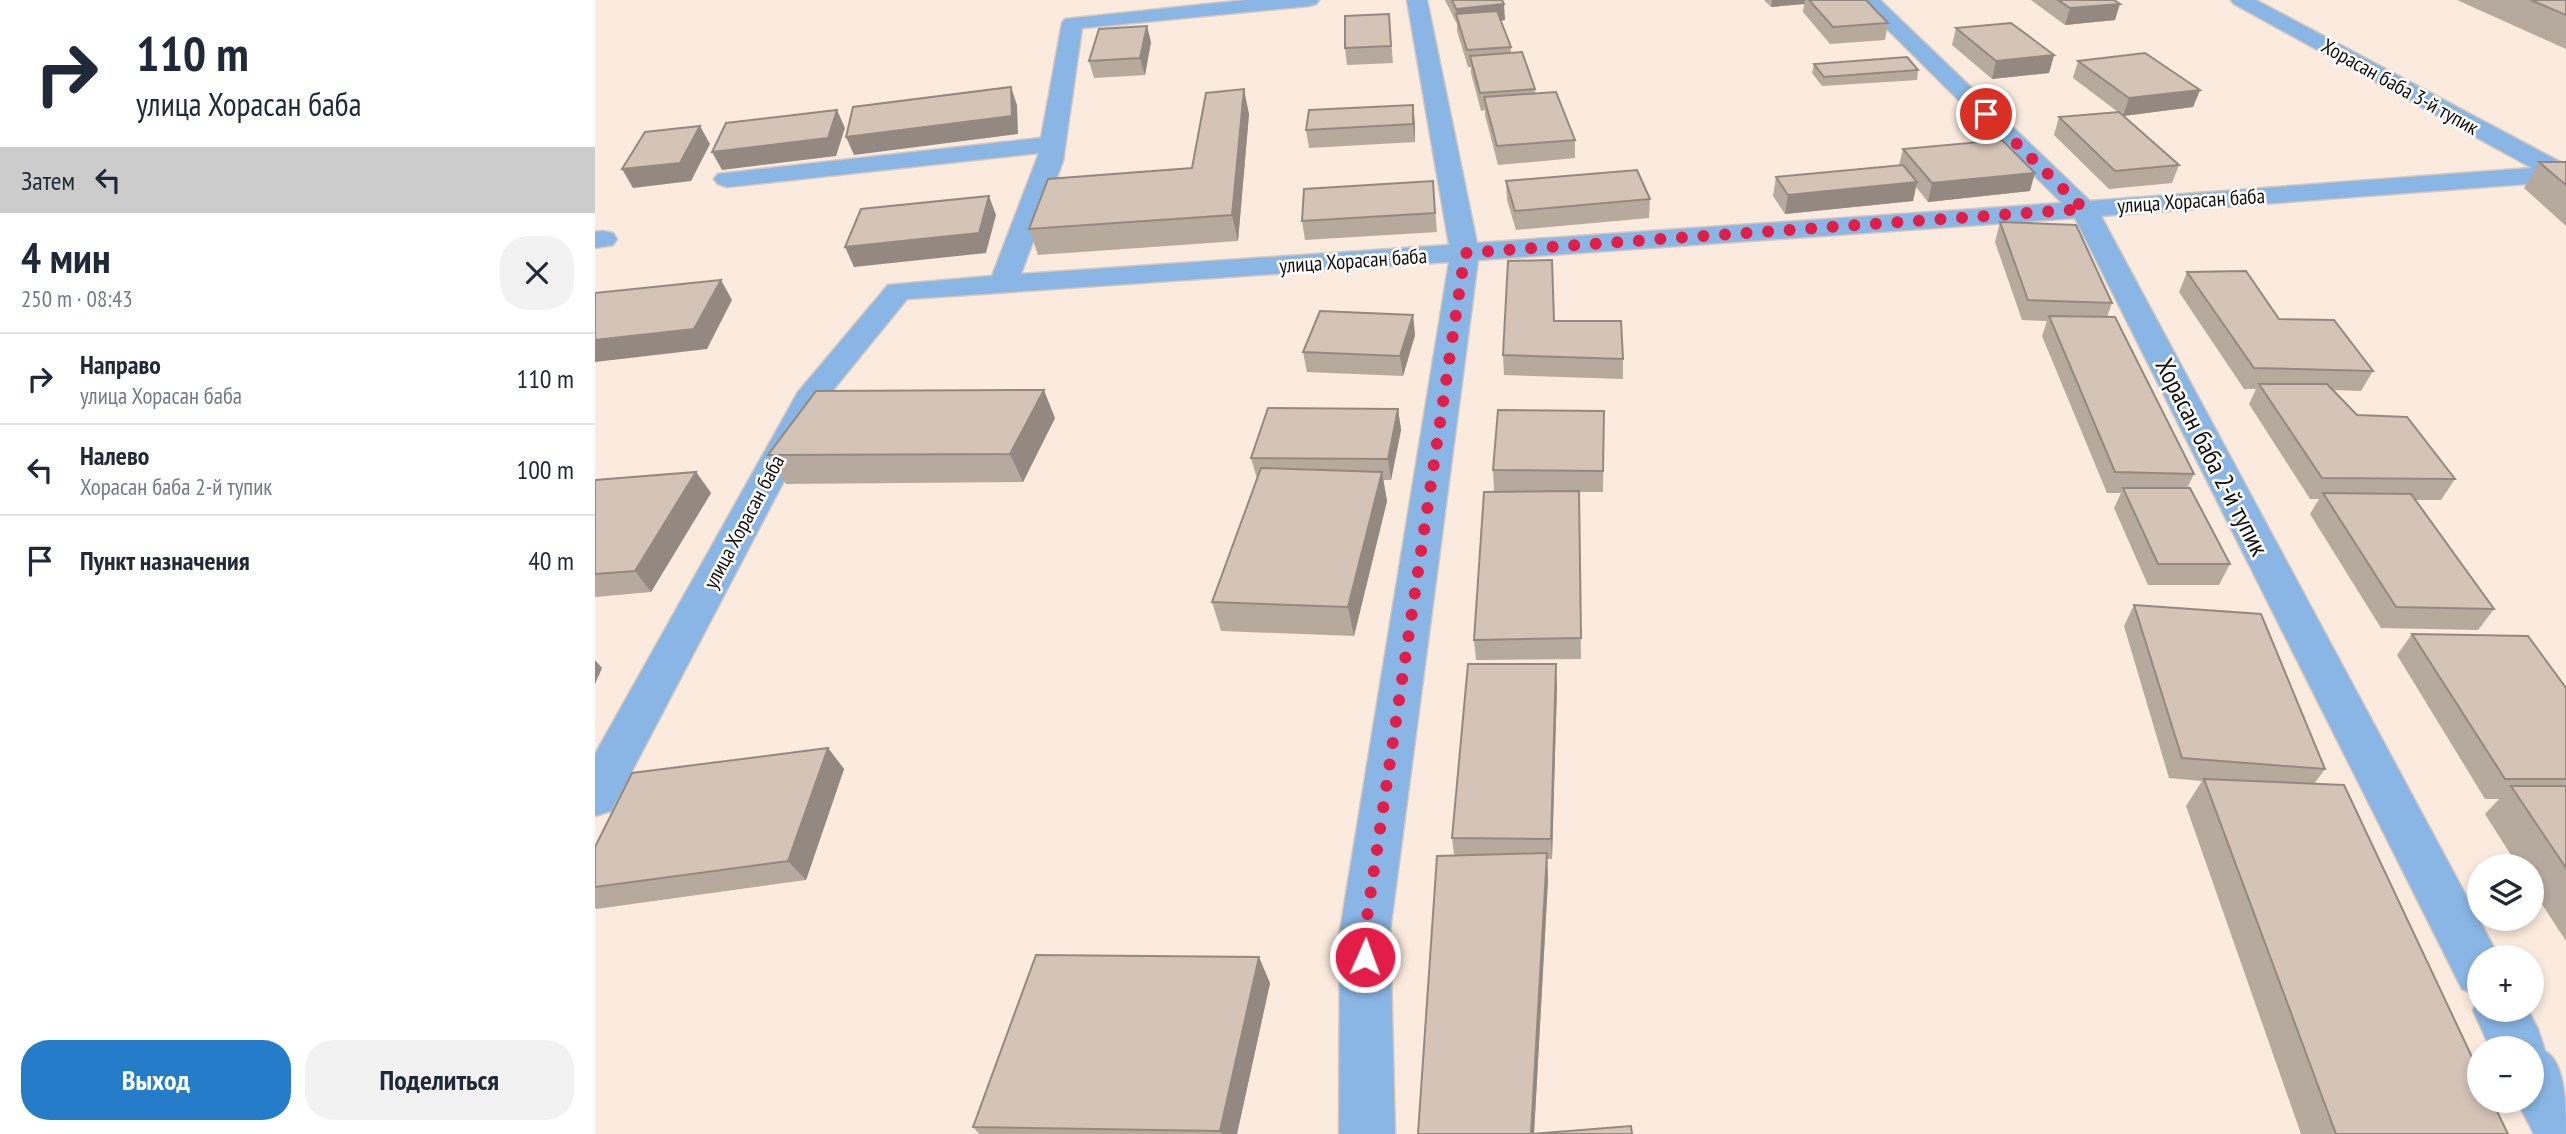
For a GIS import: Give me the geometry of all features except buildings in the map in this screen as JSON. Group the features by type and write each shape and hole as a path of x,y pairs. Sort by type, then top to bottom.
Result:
{"street":[{"path":"1003,284 1051,161 1072,23 1309,0"},
{"path":"1367,1134 1365,931 1465,253 1417,0"},
{"name":"Хорасан баба 2-й тупик","path":"1868,0 2084,209 2467,947"},
{"name":"Хорасан баба 3-й тупик","path":"2241,0 2563,173"},
{"path":"727,179 1053,144"},
{"name":"улица Хорасан баба","path":"595,797 814,392 898,291 1465,253 2563,173"},
{"path":"2544,1096 2564,1134"}],"route":[{"path":"1365,957 1365,931 1465,253 2084,209 1986,114"}]}
